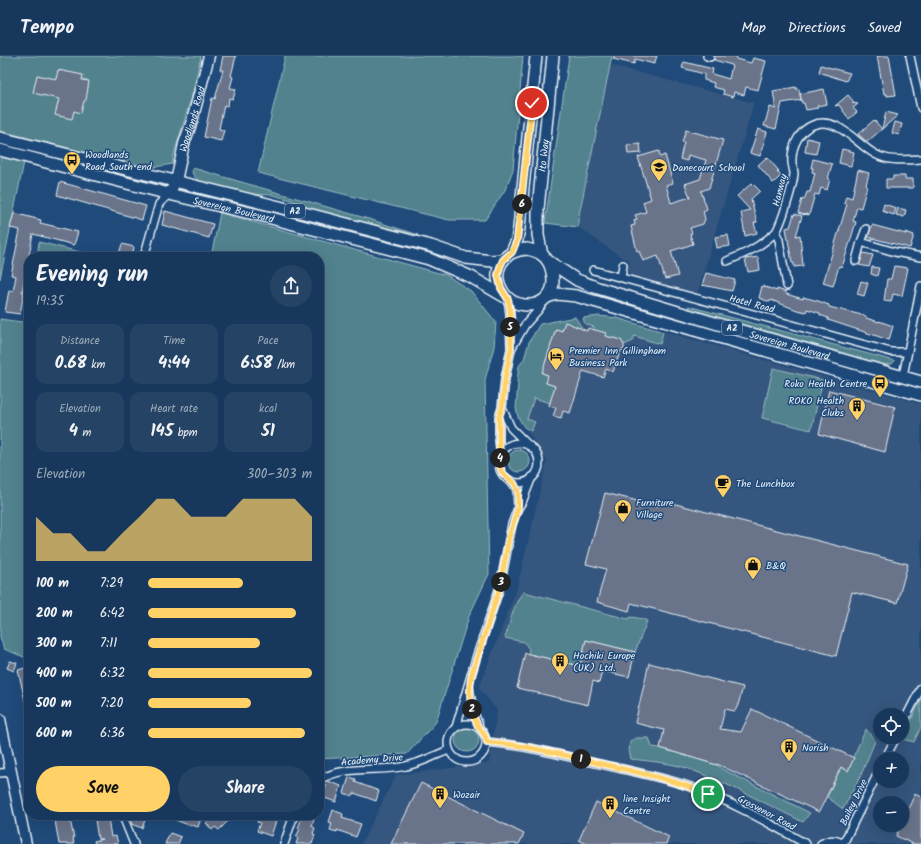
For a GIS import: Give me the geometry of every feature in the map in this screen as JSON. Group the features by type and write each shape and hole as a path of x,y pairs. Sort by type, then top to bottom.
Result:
{"main road":[{"name":"Ito Way","path":"512,252 519,228 536,56"},
{"name":"Ito Way","path":"545,258 538,235 538,205 553,56"},
{"name":"Sovereign Boulevard","path":"0,138 414,242 466,258 492,261 503,260"},
{"name":"Sovereign Boulevard","path":"0,150 423,258 471,277 507,298"},
{"path":"527,249 535,251 545,258 551,268 551,290 546,297 536,304 518,304 507,298 501,288 498,279 499,269 503,260 512,252 527,249"},
{"name":"Sovereign Boulevard","path":"545,258 577,280 598,288 738,330 921,382"},
{"name":"Sovereign Boulevard","path":"546,297 557,294 576,296 921,395"}],"street":[{"name":"Woodlands Road","path":"176,182 184,144 192,121 209,56"},
{"path":"910,56 921,108"},
{"name":"Hanway","path":"776,233 794,174 792,159 796,141 804,130 814,124 826,124 840,127 850,134 863,147 872,153 885,158 921,160"},
{"path":"145,252 159,204 176,182"},
{"path":"856,261 866,230"},
{"path":"727,261 756,249 776,233 779,240 787,286"},
{"path":"861,242 895,252 921,257"},
{"path":"621,278 624,265"},
{"name":"Hotel Road","path":"593,270 891,352 907,352"},
{"path":"902,376 921,286"},
{"path":"511,349 525,325 539,309 546,297"},
{"path":"507,298 510,314 511,349 505,379 502,408 499,417 499,462 500,469 504,475 512,481 517,490 518,508"},
{"path":"456,727 477,655 499,592 509,537 518,508 523,500 532,477 538,469 539,462 537,454 511,428 502,408"},
{"path":"500,456 506,448 513,444 523,443 530,446"},
{"path":"512,481 523,482 532,477"},
{"path":"469,685 472,710 478,726 483,731 487,742 484,754 474,761 462,762 452,755 449,750 448,737 456,727 467,723 478,726"},
{"path":"909,711 921,688"},
{"path":"0,719 26,844"},
{"name":"Grosvenor Road","path":"487,742 507,744 569,756 685,785 746,812 806,844"},
{"name":"Academy Drive","path":"324,778 346,770 407,766 449,750"},
{"path":"0,773 11,772"},
{"name":"Bailey Drive","path":"843,844 873,783"},
{"path":"124,820 134,844"},
{"path":"284,844 292,820"},
{"path":"822,844 828,840 838,841 843,844"}],"shaded area":[{"name":"Danecourt School","path":"610,65 754,103 697,294 632,276 627,270 630,260 621,257 578,227 578,220"},
{"path":"599,316 617,318 921,404 921,844 361,844 396,775 489,763 497,710 479,688 517,588 547,461 518,417 516,396 538,327"}],"green space":[{"path":"0,56 201,56 193,92 173,157 173,164 148,168 0,131"},
{"path":"285,56 523,56 513,170 505,190 485,220 449,220 258,173"},
{"path":"569,56 612,56 578,220 578,227 545,223"},
{"path":"0,157 24,162 0,279"},
{"path":"193,168 372,220 418,235 313,210 291,200 273,195 249,194 199,181 193,174"},
{"path":"220,213 446,275 471,291 496,322 494,347 485,380 489,574 469,616 436,722 407,754 324,759 324,252 212,252"},
{"path":"39,242 80,252 38,252"},
{"path":"688,306 895,361 892,364 884,365 691,311"},
{"path":"599,316 617,318 663,332 660,344 634,336 633,341 624,345 621,340 605,336 606,333 593,332 594,327 585,324 583,318"},
{"path":"575,317 582,328 579,337 570,334 573,325 565,322 562,331 556,329 542,373 548,375 546,383 555,386 550,403 534,398 527,419 535,422 531,431 524,427 518,417 516,408 519,366 524,359 529,342 540,324"},
{"path":"0,319 24,322 24,657 4,649 0,637"},
{"path":"773,368 823,380 811,430 762,418"},
{"path":"519,450 527,453 530,461 527,469 519,472 511,469 508,461 511,453"},
{"path":"524,592 628,619 631,617 647,621 635,652 586,640 580,666 528,654 529,649 524,642 505,638 515,606"},
{"path":"921,700 921,727 914,742 909,741 909,725"},
{"path":"467,728 475,732 479,740 475,748 467,752 459,748 455,740 459,732"},
{"path":"866,729 873,738 874,744 861,775 843,809 827,797 841,767 847,770"},
{"path":"636,738 649,738 652,747 717,765 722,769 810,813 803,822 732,787 689,769 668,764 631,759 629,750 630,741"}],"building":[{"path":"223,56 236,56 231,76 233,77 230,88 236,89 233,99 229,98 228,106 224,105 219,129 224,130 221,141 204,137 212,98 215,99 223,70 220,70"},
{"path":"614,56 657,56 654,64 635,59 634,64 613,59"},
{"path":"715,56 737,56 736,59 751,63 753,58 766,61 758,90 746,87 744,95 734,92 733,97 723,94 724,90 713,87 714,83 704,80 704,74 682,68 684,62 713,69 712,74 729,79 732,65 714,60"},
{"path":"877,56 889,56 896,95 887,96 887,94 884,94"},
{"path":"821,65 850,73 846,81 819,72"},
{"path":"58,70 83,75 82,80 89,81 86,100 84,101 81,113 74,111 72,119 55,115 59,99 33,93 37,75 56,79"},
{"path":"796,87 796,89 799,89 801,100 782,103 776,129 764,126 770,107 776,109 773,91"},
{"path":"824,89 827,104 817,106 818,108 806,110 804,103 802,103 800,94"},
{"path":"848,95 854,102 852,103 858,104 853,108 857,112 849,119 839,105 835,106"},
{"path":"886,112 898,115 882,129"},
{"path":"874,120 882,129 867,142 858,134"},
{"path":"895,122 902,124 899,135 892,133"},
{"path":"758,129 767,132 760,156 750,153"},
{"path":"686,130 723,140 709,188 701,191 707,209 703,211 705,219 703,224 690,228 693,244 671,251 678,276 665,279 658,256 643,261 639,251 637,251 631,226 635,225 634,220 637,219 635,215 646,212 643,202 651,199 638,157 659,151 660,157 665,155 673,183 666,185 671,203 690,197 685,184 700,179 706,160 688,155 687,161 680,159 684,142 682,142"},
{"path":"807,138 819,141 816,154 805,152"},
{"path":"640,144 641,153 628,154 627,145"},
{"path":"842,149 854,152 851,166 839,163"},
{"path":"767,157 779,171 777,172 781,176 773,183 758,165"},
{"path":"813,159 832,164 828,179 830,179 827,190 821,188 819,195 815,194 809,215 805,215 798,213 802,199 804,200 807,192 810,192 815,173 812,172 813,168 811,168"},
{"path":"858,170 869,173 867,186 861,208 857,207 853,221 856,222 842,267 839,266 833,286 823,283 847,204 844,203 846,196 852,198"},
{"path":"893,176 905,176 905,179 913,179 913,188 886,188 886,179 893,179"},
{"path":"60,182 146,206 142,220 57,195"},
{"path":"752,183 760,191 751,199 757,222 754,223 757,233 745,236 741,212 750,210 737,196"},
{"path":"884,204 896,208 894,215 882,211"},
{"path":"898,208 906,210 904,217 896,215"},
{"path":"165,211 213,224 209,238 162,225"},
{"path":"14,213 41,220 40,223 78,232 74,245 33,234 30,252 24,252 24,281 22,292 24,292 20,314 5,312 9,290 13,291 16,276 11,275 20,230 10,228"},
{"path":"794,214 802,216 796,236 800,235 803,266 794,267 786,228 790,227"},
{"path":"872,225 914,235 910,248 868,237"},
{"path":"728,235 730,246 717,248 715,237"},
{"path":"122,244 134,247 133,252 120,252"},
{"path":"863,253 873,255 869,267 859,265"},
{"path":"758,257 760,270 748,272 745,259"},
{"path":"894,266 908,268 902,296 893,294 891,302 884,301 887,279 891,279"},
{"path":"872,267 879,268 877,276 871,274"},
{"path":"706,273 735,280 732,291 702,285"},
{"path":"861,281 868,283 864,296 857,294"},
{"path":"762,286 777,291 777,289 786,292 786,294 803,299 803,297 818,301 829,305 829,307 866,316 866,318 893,326 889,340 828,320 828,318 820,315 820,313 807,309 806,312 797,310 771,300 770,302 759,298"},
{"path":"565,322 587,331 588,328 606,333 605,336 621,340 624,345 624,349 620,352 613,372 606,369 603,377 583,371 570,413 563,411 561,418 553,416 556,408 549,406 555,386 546,383 548,375 542,373 556,329 562,331"},
{"name":"ROKO Health Clubs","path":"829,390 895,407 885,452 819,434"},
{"name":"B&Q","path":"605,493 658,506 660,500 908,564 897,603 852,592 836,656 631,603 629,611 597,602 606,569 586,564"},
{"name":"Hochiki Europe (UK) Ltd.","path":"586,640 635,652 629,677 602,671 599,683 593,681 588,705 517,688 525,653 580,666"},
{"path":"10,661 17,663 14,671 7,668"},
{"path":"649,663 743,687 735,711 725,709 720,729 741,732 752,709 854,758 848,771 841,767 819,812 717,764 660,748 664,730 635,723"},
{"path":"24,668 24,696 18,670"},
{"path":"349,777 356,779 355,782 379,791 376,801 354,793 352,796 344,793"},
{"path":"328,781 341,786 336,802 324,798 324,792"},
{"name":"Wozair","path":"421,783 524,834 519,844 391,844"},
{"path":"915,794 921,797 921,844 913,844 896,836 898,832 909,832 909,807"},
{"name":"line Insight Centre","path":"596,802 669,837 666,844 587,844 579,840"},
{"path":"333,810 343,814 342,818 361,824 356,837 337,830 337,832 330,830 332,823 329,822"},
{"path":"55,820 70,820 74,844 59,844"},
{"path":"95,820 108,820 111,837 116,836 118,844 95,844 94,841 103,839 98,839"},
{"path":"132,820 145,820 142,828 131,824"},
{"path":"176,820 200,820 198,827"},
{"path":"209,820 229,820 219,830 215,827 212,830 206,823"},
{"path":"258,820 276,820 271,836 257,831 260,823 257,822"},
{"path":"301,820 314,820 312,826 315,828 313,834 315,835 312,844 296,844 298,838 296,837 300,829 298,828"},
{"path":"170,833 181,837 178,844 165,844"}],"place":[{"name":"Woodlands Road South end","path":"72,175"},
{"name":"Danecourt School","path":"659,182"},
{"name":"Premier Inn Gillingham Business Park","path":"556,371"},
{"name":"Roko Health Centre","path":"880,398"},
{"name":"ROKO Health Clubs","path":"857,421"},
{"name":"The Lunchbox","path":"723,498"},
{"name":"Furniture Village","path":"623,523"},
{"name":"B&Q","path":"753,580"},
{"name":"Hochiki Europe (UK) Ltd.","path":"560,676"},
{"name":"Norish","path":"789,762"},
{"name":"Wozair","path":"440,809"},
{"name":"line Insight Centre","path":"610,819"}],"route":[{"path":"532,103 517,240 512,252 503,260 498,275 501,288 508,299 510,309 511,349 505,379 502,408 499,417 499,464 502,473 514,483 516,487 518,492 518,508 509,537 500,587 477,655 469,685 472,710 478,726 486,736 487,742 507,744 569,756 646,774 708,794"}]}
